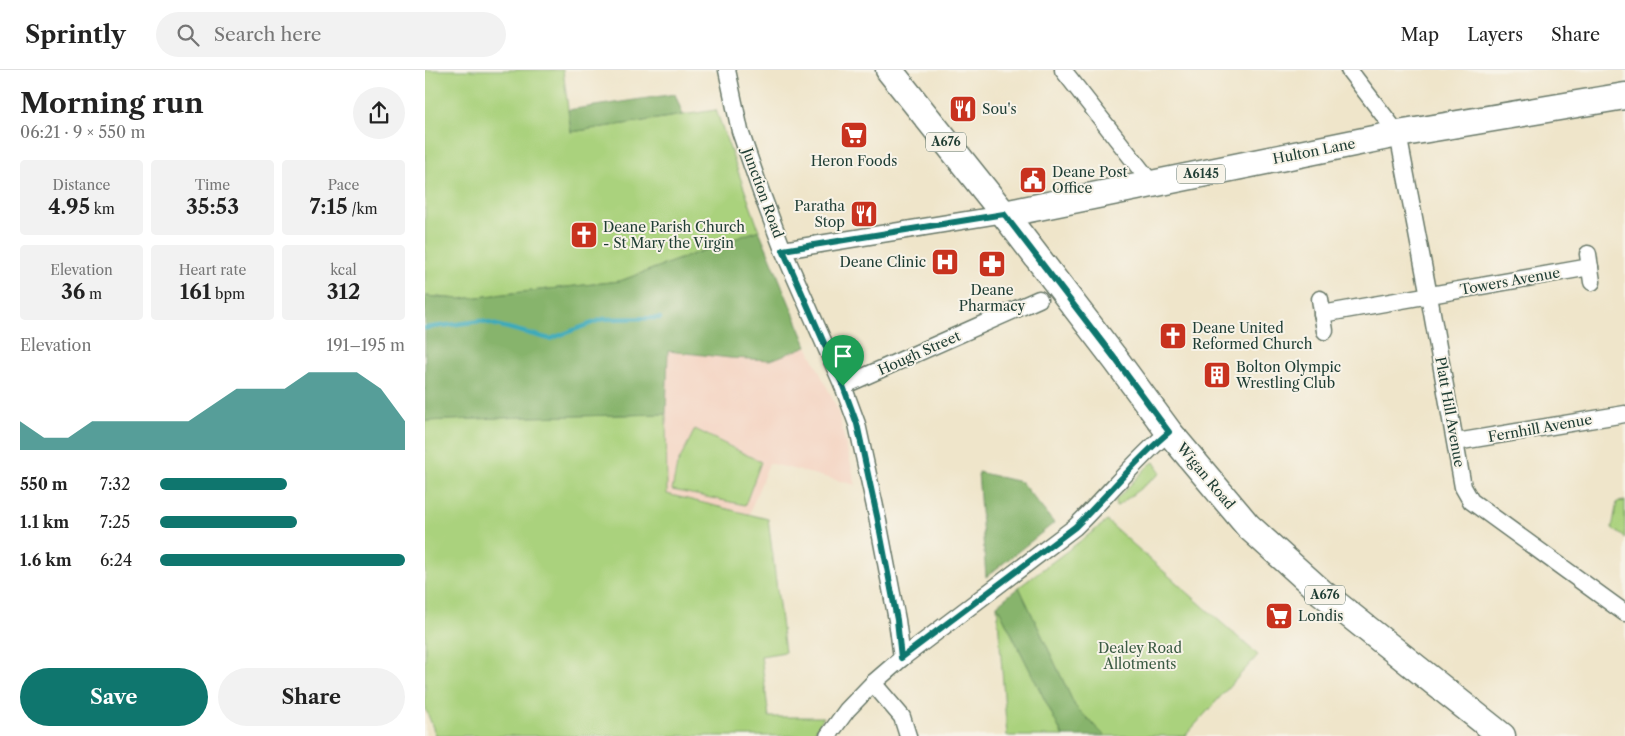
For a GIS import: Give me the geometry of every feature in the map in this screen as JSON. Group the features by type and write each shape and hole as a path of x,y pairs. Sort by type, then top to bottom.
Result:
{"main road":[{"name":"Wigan Road","path":"889,70 1004,214 1169,432 1260,538 1321,592 1502,736"},
{"name":"Hulton Lane","path":"1004,214 1398,134 1625,96"}],"street":[{"name":"Junction Road","path":"727,70 740,131 783,250 843,386 857,424 864,449 897,620 901,658"},
{"path":"1063,70 1153,184"},
{"path":"1349,70 1398,134"},
{"name":"Platt Hill Avenue","path":"1398,134 1463,487 1471,501 1625,613"},
{"path":"783,250 1004,214"},
{"name":"Towers Avenue","path":"1325,331 1321,306 1429,296 1590,268"},
{"name":"Hough Street","path":"843,386 997,326 1039,299"},
{"name":"Fernhill Avenue","path":"1456,442 1625,414"},
{"path":"828,736 847,710 901,658 1075,527 1101,502 1147,450 1169,432"},
{"path":"873,683 902,716 908,736"}],"shaded area":[{"path":"807,346 837,408 856,485 769,463 749,514 667,494 666,414 668,351 730,358 771,360"}],"green space":[{"path":"425,70 563,70 571,132 716,110 759,230 620,281 460,299 425,296"},
{"path":"675,94 683,115 571,132 568,110"},
{"path":"759,230 807,346 771,360 730,358 668,351 666,414 425,421 425,296 460,299 620,281"},
{"path":"666,414 667,494 768,519 785,652 761,656 769,717 824,717 812,736 436,736 425,710 425,421"},
{"path":"695,429 761,462 745,505 672,490 677,465"},
{"path":"1154,462 1161,473 1116,507 1115,501"},
{"path":"978,472 1021,482 1054,523 986,577"},
{"path":"1625,501 1625,538 1612,528 1617,502"},
{"name":"Dealey Road Allotments","path":"1107,521 1258,655 1185,736 1105,736 1075,706 1019,587"},
{"path":"1019,587 1075,706 1105,736 1063,736 997,605"},
{"path":"997,605 1063,736 1007,736"}],"waterway":[{"path":"425,328 481,321 550,339 603,319 660,318"}],"place":[{"name":"Sou's","path":"963,109"},
{"name":"Heron Foods","path":"854,135"},
{"name":"Deane Post Office","path":"1033,180"},
{"name":"Paratha Stop","path":"864,214"},
{"name":"Deane Parish Church - St Mary the Virgin","path":"584,235"},
{"name":"Deane Clinic","path":"945,262"},
{"name":"Deane Pharmacy","path":"992,264"},
{"name":"Deane United Reformed Church","path":"1173,336"},
{"name":"Bolton Olympic Wrestling Club","path":"1217,375"},
{"name":"Londis","path":"1279,616"}],"route":[{"path":"1004,214 1169,432 1147,450 1101,502 1075,527 901,658 897,620 864,449 843,386 783,250 1004,214"}]}
